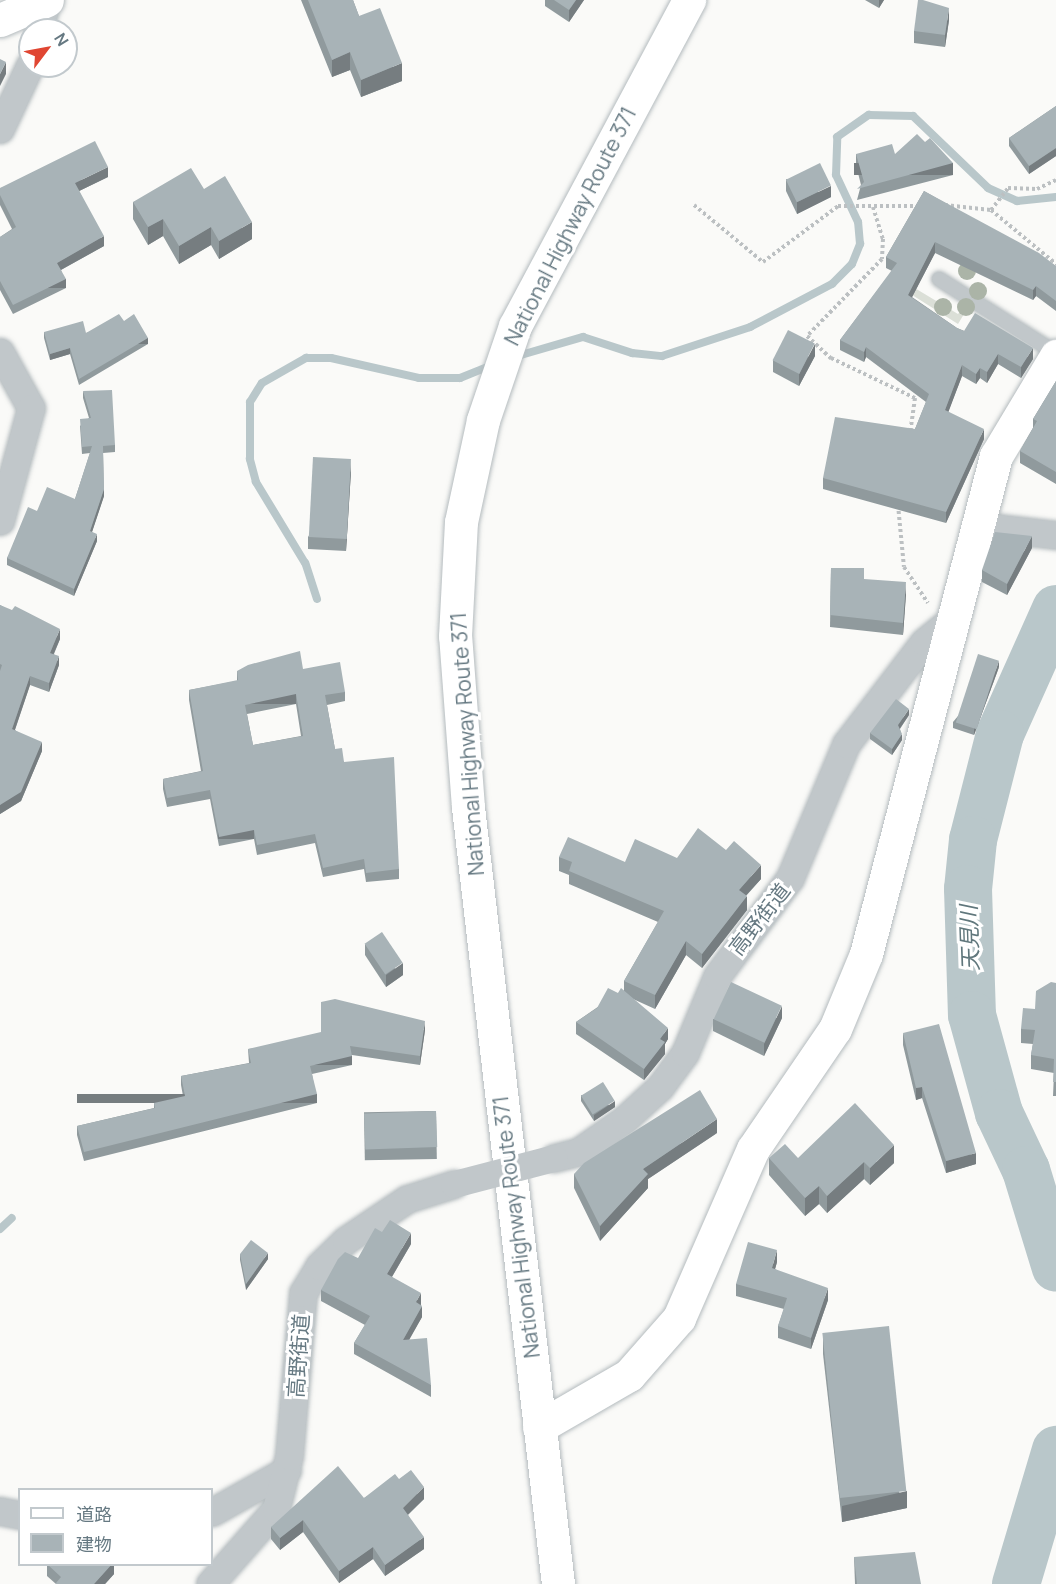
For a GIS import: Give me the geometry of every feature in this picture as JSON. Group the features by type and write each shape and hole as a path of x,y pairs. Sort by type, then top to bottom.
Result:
{"main road":[{"path":"0,21 47,0"},
{"name":"National Highway Route 371","path":"558,1584 468,807 455,636 460,522 483,420 515,326 689,0"},
{"path":"540,1427 629,1376 679,1318 753,1149 835,1029 866,954 921,758 949,622 980,526 996,456 1056,354"}],"street":[{"path":"42,18 47,0"},
{"path":"0,129 24,78"},
{"path":"0,352 31,408 0,522"},
{"path":"980,526 1056,535"},
{"name":"高野街道","path":"210,1584 276,1509 287,1470 295,1356 309,1284 346,1240 407,1199 454,1184 578,1152 625,1119 660,1087 685,1053 717,976 790,878 846,744 924,642 949,622"},
{"path":"213,1511 287,1470"},
{"path":"0,1511 18,1515"}],"lane":[{"path":"939,279 1056,354"}],"path":[{"path":"991,210 1008,188 1037,189 1056,180"},
{"path":"694,205 763,262 838,206 926,206"},
{"path":"937,206 991,210 1056,264"},
{"path":"873,207 883,238 882,259 807,336 831,358 915,398 908,441"},
{"path":"899,493 897,531 909,580 949,622"}],"shaded area":[{"path":"913,287 958,314 965,306 975,308 967,309 958,324 909,293"}],"building":[{"path":"308,0 353,0 359,16 380,8 402,63 361,80 350,52 332,60"},
{"path":"554,0 576,0 569,10"},
{"path":"918,0 949,8 945,35 914,31"},
{"path":"0,59 6,62 0,74"},
{"path":"1056,106 1056,148 1029,166 1009,138"},
{"path":"917,134 925,142 930,138 953,163 857,189 864,182 856,154 892,144 895,154"},
{"path":"95,141 108,167 75,183 104,236 57,263 66,279 13,305 0,281 0,237 16,227 0,195 0,188"},
{"path":"820,163 831,185 797,202 786,180"},
{"path":"191,168 204,189 225,176 252,222 219,241 211,227 179,246 163,219 148,227 133,202"},
{"path":"924,191 1039,253 1056,266 1056,301 1036,286 1033,290 935,242 908,295 964,331 975,313 1033,348 1021,367 998,354 987,372 980,368 976,374 962,365 945,410 984,429 946,512 823,478 835,417 915,429 929,394 866,347 864,352 840,340 897,263 886,257"},
{"path":"119,314 124,321 134,314 148,338 79,379 70,348 50,354 44,332 83,321 86,333"},
{"path":"788,330 815,344 799,374 773,360"},
{"path":"1056,381 1056,472 1020,451 1037,421 1033,419"},
{"path":"112,390 115,445 103,446 104,489 90,531 97,534 74,589 7,558 28,507 37,511 47,487 75,499 92,446 82,447 80,419 91,418 83,391"},
{"path":"313,457 351,459 347,539 309,537"},
{"path":"995,532 1032,536 1007,584 982,570"},
{"path":"831,568 864,568 864,579 906,582 903,623 830,615"},
{"path":"0,605 12,610 15,606 60,629 50,653 59,656 49,683 30,676 12,729 42,742 21,792 0,805 0,671 2,665 0,664"},
{"path":"300,651 303,669 340,662 345,692 325,695 335,749 342,748 344,762 394,757 399,869 366,873 364,859 323,868 315,834 257,845 254,830 219,837 210,790 167,798 163,779 203,771 189,690 238,680 237,671 248,665","holes":["296,694 303,736 253,745 245,705"]},
{"path":"978,654 999,661 977,729 956,722"},
{"path":"896,699 909,709 898,725 902,734 892,749 870,733"},
{"path":"698,828 726,850 734,841 761,865 739,890 747,896 702,954 686,941 655,995 624,981 664,911 569,871 572,862 559,857 568,837 625,862 635,839 677,858"},
{"path":"382,932 403,963 385,974 365,944"},
{"path":"731,982 782,1006 764,1043 714,1019"},
{"path":"1051,982 1056,983 1056,1082 1053,1082 1054,1059 1031,1055 1035,1030 1021,1029 1023,1008 1035,1009 1036,991"},
{"path":"608,988 618,993 621,988 668,1028 660,1039 665,1042 644,1069 576,1022 597,1008"},
{"path":"335,999 425,1021 420,1056 350,1046 352,1056 310,1066 317,1094 84,1152 77,1126 155,1108 154,1103 185,1096 181,1076 251,1063 248,1049 321,1032 321,1002"},
{"path":"939,1024 976,1153 946,1161 922,1087 916,1088 903,1033"},
{"path":"603,1082 615,1101 593,1114 581,1096"},
{"path":"700,1090 717,1119 643,1169 648,1174 600,1226 574,1174 584,1163"},
{"path":"855,1103 894,1145 870,1168 864,1162 827,1196 819,1186 805,1198 769,1158 785,1144 798,1158"},
{"path":"436,1111 437,1147 365,1149 364,1114"},
{"path":"390,1220 411,1233 387,1274 421,1293 416,1302 422,1306 403,1340 427,1338 431,1385 354,1343 370,1316 321,1290 338,1259 345,1252 358,1258 375,1228 382,1232"},
{"path":"251,1240 268,1253 246,1284 240,1254"},
{"path":"748,1242 777,1250 772,1268 828,1288 811,1338 778,1326 787,1298 736,1284"},
{"path":"889,1326 906,1491 840,1498 822,1333"},
{"path":"338,1466 364,1498 395,1474 399,1479 411,1470 424,1487 403,1508 424,1537 385,1565 373,1547 339,1571 303,1520 280,1538 271,1527"},
{"path":"915,1552 921,1584 857,1584 854,1557"},
{"path":"49,1566 110,1566 94,1584 56,1584 61,1577"}],"waterway":[{"path":"514,357 583,337 632,353 662,356 750,327 832,284 852,264 860,244 858,222 836,175 837,137 869,115 913,116 988,188 1017,201 1056,197"},
{"path":"317,599 305,563 256,482 250,459 250,402 262,383 306,358 331,358 419,378 460,378 493,365"},
{"name":"天見川","path":"1056,609 1000,734 973,840 968,889 972,1015 999,1113 1026,1170 1056,1268"},
{"path":"0,1229 12,1218"},
{"name":"天見川","path":"1016,1584 1056,1450"}]}
